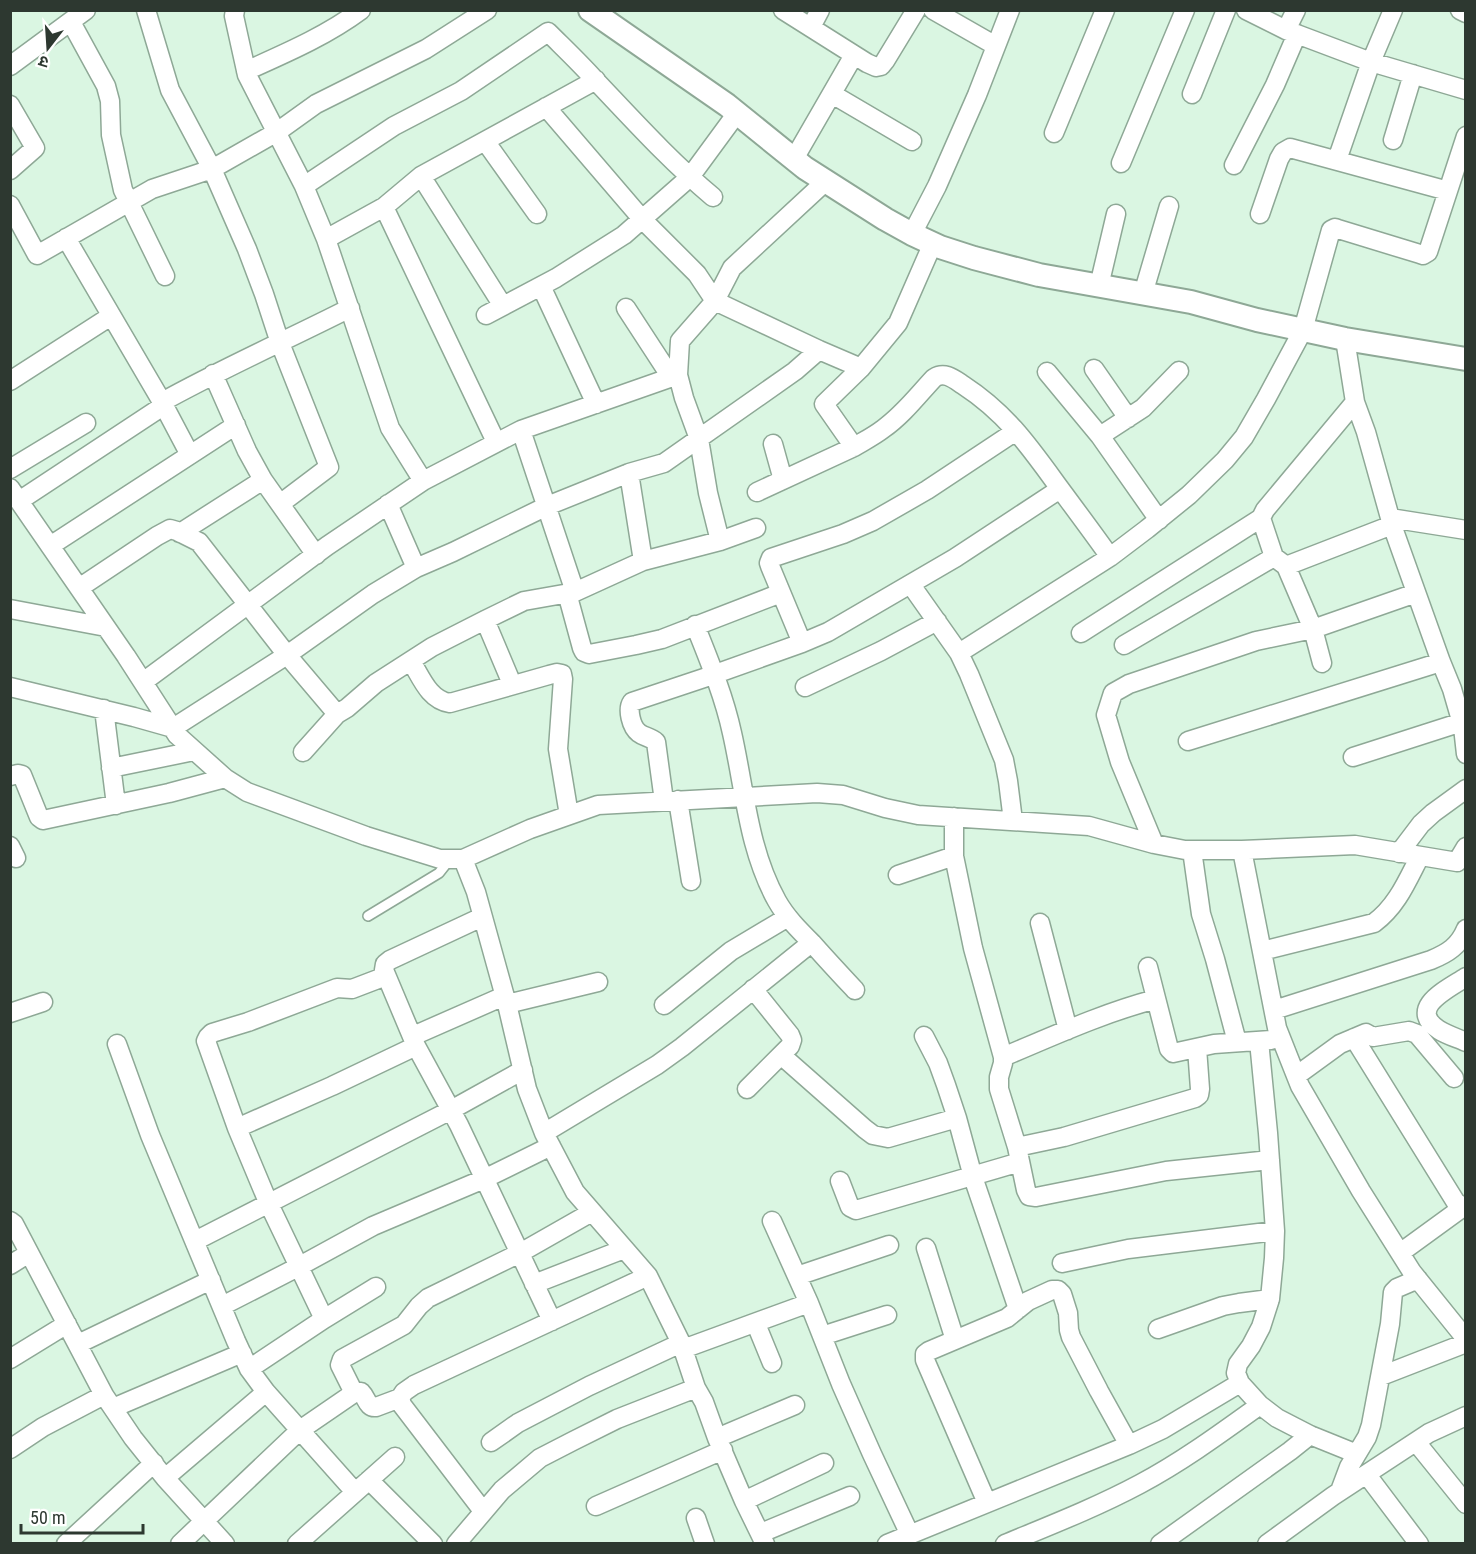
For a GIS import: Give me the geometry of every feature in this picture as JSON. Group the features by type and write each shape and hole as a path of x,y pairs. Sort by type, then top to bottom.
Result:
{"street":[{"path":"10,66 86,10"},
{"path":"146,10 170,90 212,169 247,249 280,343 329,467 280,504"},
{"path":"235,10 234,16 246,71 304,186 327,238 390,428 423,481"},
{"path":"246,71 303,45 361,10"},
{"path":"10,204 37,255 152,189 212,169 277,132 316,104 426,49 487,10"},
{"path":"590,10 737,113 805,168 885,219 933,243 974,258 1040,275 1191,302 1257,320 1345,339 1466,359"},
{"path":"783,10 876,67 885,61 916,10"},
{"path":"811,27 820,10"},
{"path":"933,10 996,46"},
{"path":"912,234 937,186 1010,10"},
{"path":"1054,133 1105,10"},
{"path":"1121,163 1185,10"},
{"path":"1192,94 1226,10"},
{"path":"1246,10 1292,32 1371,62 1466,90"},
{"path":"1234,165 1275,85 1292,32 1296,10"},
{"path":"1337,160 1371,62 1393,10"},
{"path":"1460,10 1466,13"},
{"path":"71,22 106,86 110,101 111,135 123,190 165,276"},
{"path":"304,186 394,126 461,91 548,32 636,124 713,197"},
{"path":"794,159 855,55"},
{"path":"1393,140 1413,74"},
{"path":"327,238 384,207 421,176 596,80"},
{"path":"831,94 912,141"},
{"path":"10,105 35,148 10,170"},
{"path":"546,107 642,219 697,274 715,301 861,368"},
{"path":"486,315 541,286 624,235 690,177 737,113"},
{"path":"959,653 1110,557 1189,495 1225,460 1244,437 1303,330 1331,230 1335,228 1426,254 1430,248 1466,136"},
{"path":"484,141 537,214"},
{"path":"1260,214 1279,159 1286,149 1290,148 1448,191"},
{"path":"421,176 503,306"},
{"path":"674,376 680,341 715,301 732,268 826,181"},
{"path":"1143,294 1169,206"},
{"path":"384,207 496,442"},
{"path":"1099,286 1116,214"},
{"path":"66,238 163,404 190,455"},
{"path":"854,447 824,404 861,368 898,323 933,243"},
{"path":"541,286 596,404"},
{"path":"350,308 213,374 15,495 177,735 225,778 247,792 366,836 440,859 456,859 598,805 817,794 843,795 918,815 1089,826 1154,844 1192,850 1355,845 1457,862 1465,849"},
{"path":"626,308 674,376 684,398 699,439 708,493 720,541"},
{"path":"10,381 111,316"},
{"path":"1345,339 1355,402 1366,432 1391,522 1441,662 1459,687 1466,754"},
{"path":"10,687 173,728 287,655 373,594 416,568 547,506 629,473 664,463 795,371 819,350"},
{"path":"1094,369 1128,418"},
{"path":"1100,436 1152,399 1179,371"},
{"path":"1047,372 1100,436 1159,520"},
{"path":"213,374 247,451 263,480 316,555"},
{"path":"757,492 854,447 883,430 934,378 942,375 952,378 977,394 1000,413 1027,444 1110,557"},
{"path":"143,682 247,604 423,481 521,430 674,376"},
{"path":"1082,633 1261,518 1264,510 1355,402"},
{"path":"10,469 86,423"},
{"path":"50,546 236,425"},
{"path":"521,430 547,506 571,593 582,648 586,653 662,639 781,593"},
{"path":"802,644 770,566 771,558 843,534 873,521 927,490 1016,431"},
{"path":"773,444 783,480"},
{"path":"629,473 643,561"},
{"path":"180,533 263,480"},
{"path":"691,880 656,742 638,733 629,709 630,704 636,700 802,644 828,632 956,558 1060,489"},
{"path":"388,504 416,568"},
{"path":"1261,518 1313,629 1322,663"},
{"path":"1124,645 1280,561 1391,522 1466,530"},
{"path":"303,753 337,714 376,683 432,647 485,620 524,601 571,593 643,561 720,541 756,528"},
{"path":"79,588 157,536 170,529 177,531 199,542 287,655 337,714"},
{"path":"910,585 959,653 969,674 1004,760 1013,821"},
{"path":"1154,844 1120,762 1106,715 1113,693 1129,684 1256,641 1313,629 1416,593"},
{"path":"11,609 106,627"},
{"path":"485,620 512,684"},
{"path":"805,687 937,621"},
{"path":"695,625 715,674 732,733 743,797 756,852 777,902 855,990"},
{"path":"411,661 436,699 450,703 557,673 563,676 558,749 569,815"},
{"path":"1188,741 1441,662"},
{"path":"104,709 116,805"},
{"path":"1353,757 1463,725"},
{"path":"111,768 194,751"},
{"path":"10,776 18,774 22,776 39,817 43,820 169,793 225,778"},
{"path":"1399,853 1421,824 1466,789"},
{"path":"954,817 954,856 973,948 1003,1057 999,1089 1029,1196 1035,1197 1166,1171 1270,1160"},
{"path":"1192,850 1201,914 1237,1042"},
{"path":"1242,850 1274,1010 1281,1038 1300,1086 1400,1254 1466,1341 1381,1376"},
{"path":"898,875 954,856"},
{"path":"1262,951 1374,923 1397,900 1420,856"},
{"path":"456,859 476,892 506,1000 527,1089 547,1139 575,1192 648,1276 682,1346 696,1388 704,1402 744,1501 763,1538 850,1496"},
{"path":"482,917 390,960 383,968 414,1041 451,1110 552,1321"},
{"path":"664,1005 731,951 788,917"},
{"path":"1040,923 1068,1030"},
{"path":"1274,1010 1431,960 1459,954 1458,944 1466,929"},
{"path":"222,1306 373,1226 484,1179 682,1047 811,943"},
{"path":"1148,967 1171,1051 1176,1053 1197,1047 1281,1038"},
{"path":"324,1319 268,1202 237,1128 206,1044 210,1035 337,988 352,989 386,976"},
{"path":"1466,977 1432,1000 1426,1014 1430,1022 1438,1029 1466,1042"},
{"path":"237,1128 332,1086 414,1041 506,1000 598,982"},
{"path":"747,1089 790,1046 792,1038 753,989"},
{"path":"1003,1057 1131,1006 1156,999"},
{"path":"10,1013 43,1002"},
{"path":"1296,1076 1331,1050 1366,1033 1373,1037 1412,1031 1454,1078"},
{"path":"924,1036 938,1063 957,1118 973,1177 1018,1309"},
{"path":"1354,1038 1464,1207 1400,1254"},
{"path":"1259,1041 1275,1231 1270,1299 1261,1327 1251,1346 1241,1358 1236,1373 1240,1383 1260,1405 1277,1418 1310,1435 1357,1454"},
{"path":"117,1044 150,1135 245,1361 266,1392 355,1492"},
{"path":"840,1181 850,1207 856,1210 973,1177 1018,1155 1064,1137 1195,1098 1199,1095 1200,1089 1197,1047"},
{"path":"781,1055 873,1135 888,1138 957,1118"},
{"path":"195,1241 451,1110 523,1070"},
{"path":"354,1393 340,1365 342,1359 404,1325 428,1298 520,1253 592,1212"},
{"path":"10,1221 14,1224 109,1401 133,1438 165,1478 225,1544"},
{"path":"772,1221 809,1303 867,1444 921,1536"},
{"path":"1062,1263 1128,1249 1275,1231"},
{"path":"797,1276 889,1245"},
{"path":"926,1248 955,1340"},
{"path":"534,1284 624,1249"},
{"path":"10,1265 29,1253"},
{"path":"180,1544 300,1430 354,1393 361,1392 369,1405 373,1407 400,1398 414,1385 648,1276"},
{"path":"1340,1491 1349,1467 1367,1437 1371,1425 1390,1324 1393,1292 1418,1279"},
{"path":"78,1344 211,1280"},
{"path":"10,1449 43,1428 109,1401 245,1361 324,1319 376,1287"},
{"path":"987,1503 925,1360 925,1354 1007,1318 1033,1298 1052,1290 1060,1292 1068,1313 1071,1336 1129,1445"},
{"path":"1158,1329 1223,1306 1270,1299"},
{"path":"491,1442 518,1423 589,1386 682,1346 756,1324 809,1303"},
{"path":"822,1336 887,1315"},
{"path":"10,1359 67,1324"},
{"path":"756,1324 772,1363"},
{"path":"887,1544 921,1536 987,1503 1129,1445 1163,1429 1240,1383"},
{"path":"456,1544 502,1490 548,1454 616,1419 696,1388"},
{"path":"165,1478 266,1392"},
{"path":"400,1398 402,1405 483,1511"},
{"path":"596,1506 795,1405"},
{"path":"1005,1544 1139,1484 1204,1445 1260,1405"},
{"path":"1267,1544 1340,1491 1429,1433 1466,1416"},
{"path":"1160,1544 1310,1435"},
{"path":"1416,1442 1466,1504"},
{"path":"297,1544 395,1457"},
{"path":"66,1544 154,1463"},
{"path":"744,1501 824,1463"},
{"path":"1367,1475 1413,1542"},
{"path":"369,1480 433,1544"},
{"path":"696,1518 705,1544"}],"lane":[{"path":"368,916 439,873 456,859"}]}
